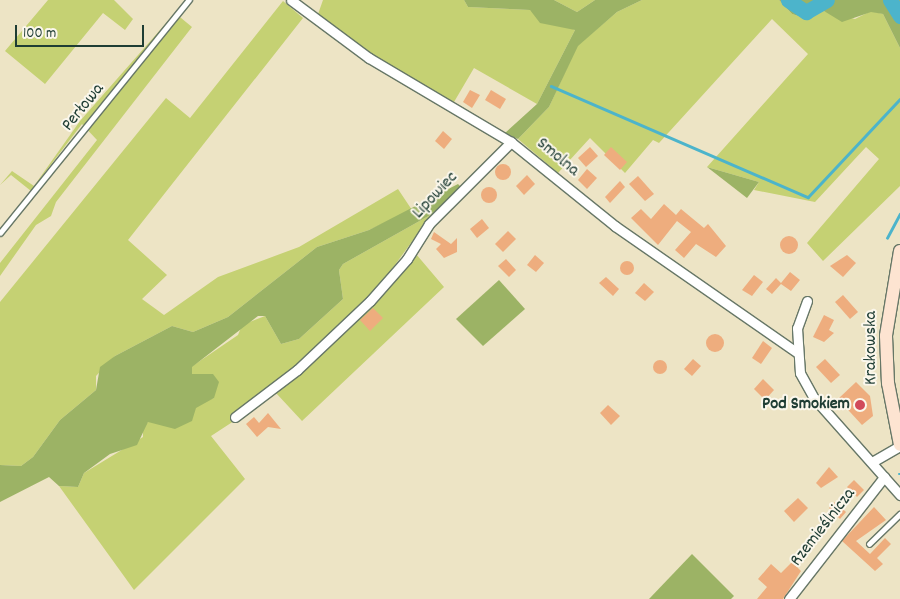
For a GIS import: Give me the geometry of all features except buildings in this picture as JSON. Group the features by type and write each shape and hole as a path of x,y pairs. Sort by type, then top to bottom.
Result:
{"main road":[{"name":"Krakowska","path":"900,252 886,336 888,383 900,445"}],"street":[{"name":"Smolna","path":"291,0 368,58 511,142 609,221 796,352"},
{"name":"Lipowiec","path":"235,417 297,370 370,301 406,259 429,224 511,142"},
{"path":"806,301 796,352 814,398 900,495"},
{"path":"872,462 900,445"},
{"name":"Rzemieślnicza","path":"790,599 884,477"}],"lane":[{"name":"Perłowa","path":"0,233 189,0"},
{"path":"869,544 900,514"}],"green space":[{"path":"48,0 114,0 133,19 125,30 103,13 45,84 5,51"},
{"path":"323,0 464,0 468,7 530,10 575,30 537,104 474,68 454,102 369,53 317,17"},
{"path":"464,0 554,0 577,12 595,0 642,0 617,12 578,46 549,107 518,139 505,133 537,104 575,30 540,23 530,10 468,7"},
{"path":"554,0 595,0 577,12"},
{"path":"642,0 779,0 792,14 808,19 824,11 855,19 871,11 883,14 900,48 900,186 823,261 807,243 879,159 866,147 815,202 754,190 759,182 707,167 808,54 772,19 659,143 653,140 625,173 590,138 558,173 518,139 549,107 577,46 617,12"},
{"path":"779,0 900,0 900,48 883,14 871,12 842,22 824,11 808,19 792,14"},
{"path":"283,1 303,18 128,240 167,275 142,299 164,315 218,277 299,247 398,189 412,210 369,230 317,247 228,317 193,332 172,326 115,356 96,376 96,390 60,420 33,457 21,466 0,465 0,302 166,98 190,118"},
{"path":"175,13 192,27 56,202 51,216 36,225 0,276 0,263 97,140 82,124 31,191 11,175 0,185 12,171 34,186 80,121"},
{"path":"707,167 759,182 747,198"},
{"path":"458,184 461,187 432,214 343,264 339,270 343,299 299,339 281,344 265,316 258,316 192,367 192,374 213,374 219,382 214,398 196,408 192,421 175,429 148,422 137,445 110,454 84,473 78,487 59,486 49,477 0,502 0,465 21,466 33,457 60,420 96,390 100,367 115,356 172,326 193,332 228,317 317,247 369,230"},
{"path":"432,214 376,291 296,367 230,415 234,421 211,436 245,479 134,590 59,486 78,487 84,473 143,437 143,427 148,422 214,398 213,374 191,374 191,367 238,335 242,325 265,316 281,344 299,339 343,299 339,270 343,264"},
{"path":"416,254 444,287 302,421 276,393 375,300"},
{"path":"499,280 525,309 483,346 456,319"},
{"path":"692,554 734,596 731,599 649,599"}],"waterway":[{"path":"788,0 806,12 827,0"},
{"path":"890,0 900,16"},
{"path":"551,86 808,197 900,99"},
{"path":"887,238 900,214"}],"place":[{"name":"Pod Smokiem","path":"860,405"}]}
